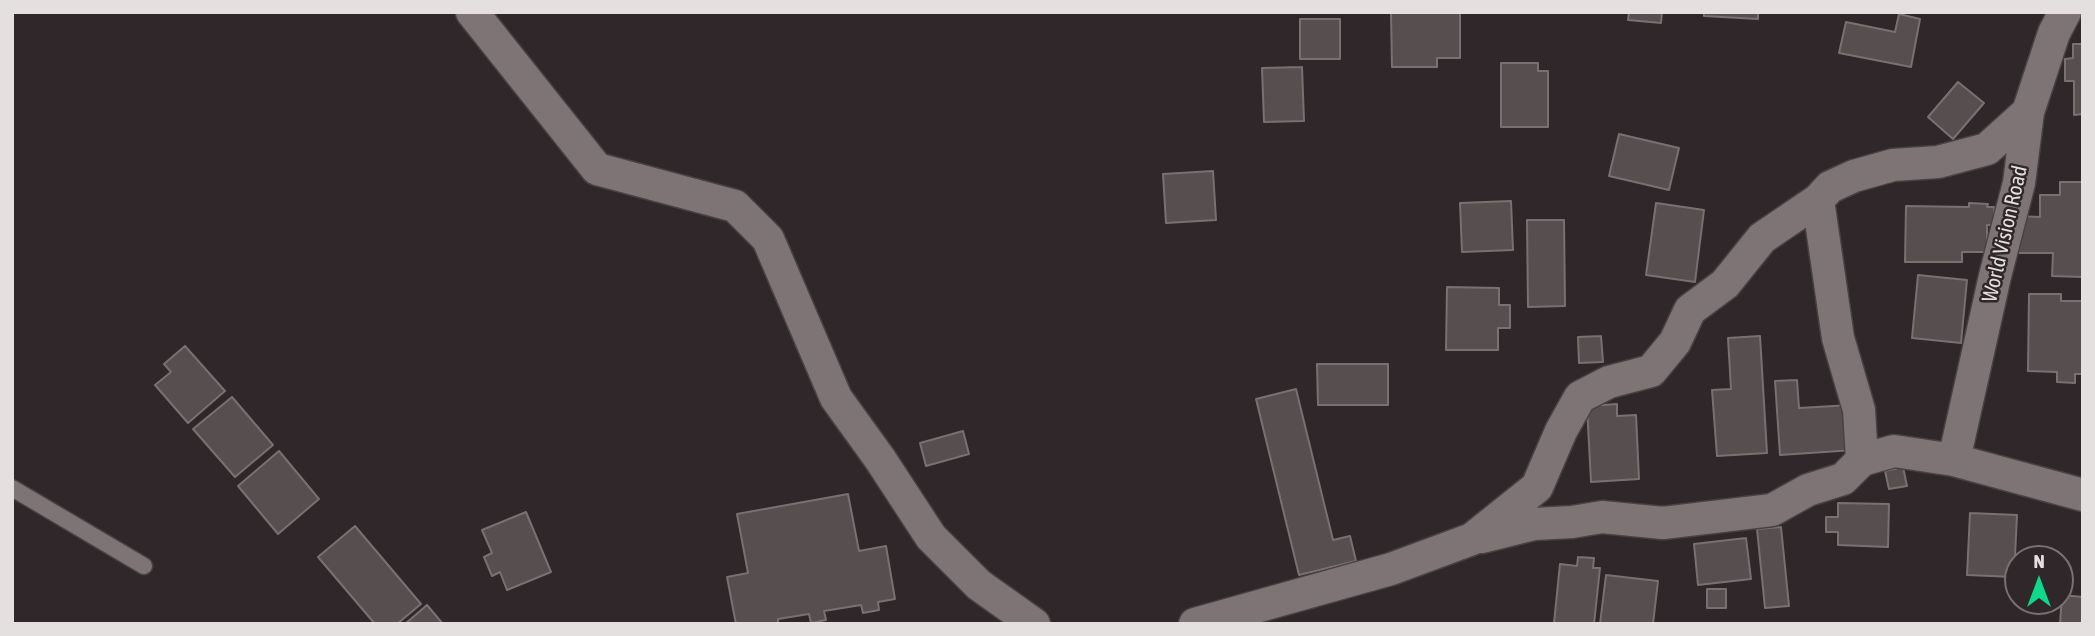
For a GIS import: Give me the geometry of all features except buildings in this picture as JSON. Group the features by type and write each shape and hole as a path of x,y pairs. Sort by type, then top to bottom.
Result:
{"street":[{"path":"472,12 597,169 735,206 768,239 836,398 931,537 979,584 1034,624"},
{"name":"World Vision Road","path":"1954,460 1995,276 2019,183 2028,111 2053,33 2065,12"},
{"path":"1472,539 1536,487 1561,431 1580,397 1609,382 1651,370 1675,342 1690,310 1725,284 1762,238 1818,200 1830,187 1854,176 1893,165 1938,162 1987,149 2028,111"},
{"path":"1818,200 1838,338 1859,410 1862,460"},
{"path":"1195,624 1391,569 1472,539 1534,524 1602,517 1663,523 1772,510 1808,490 1843,479 1862,460 1894,451 1954,460 2083,495"}],"lane":[{"path":"12,488 144,566"}]}
